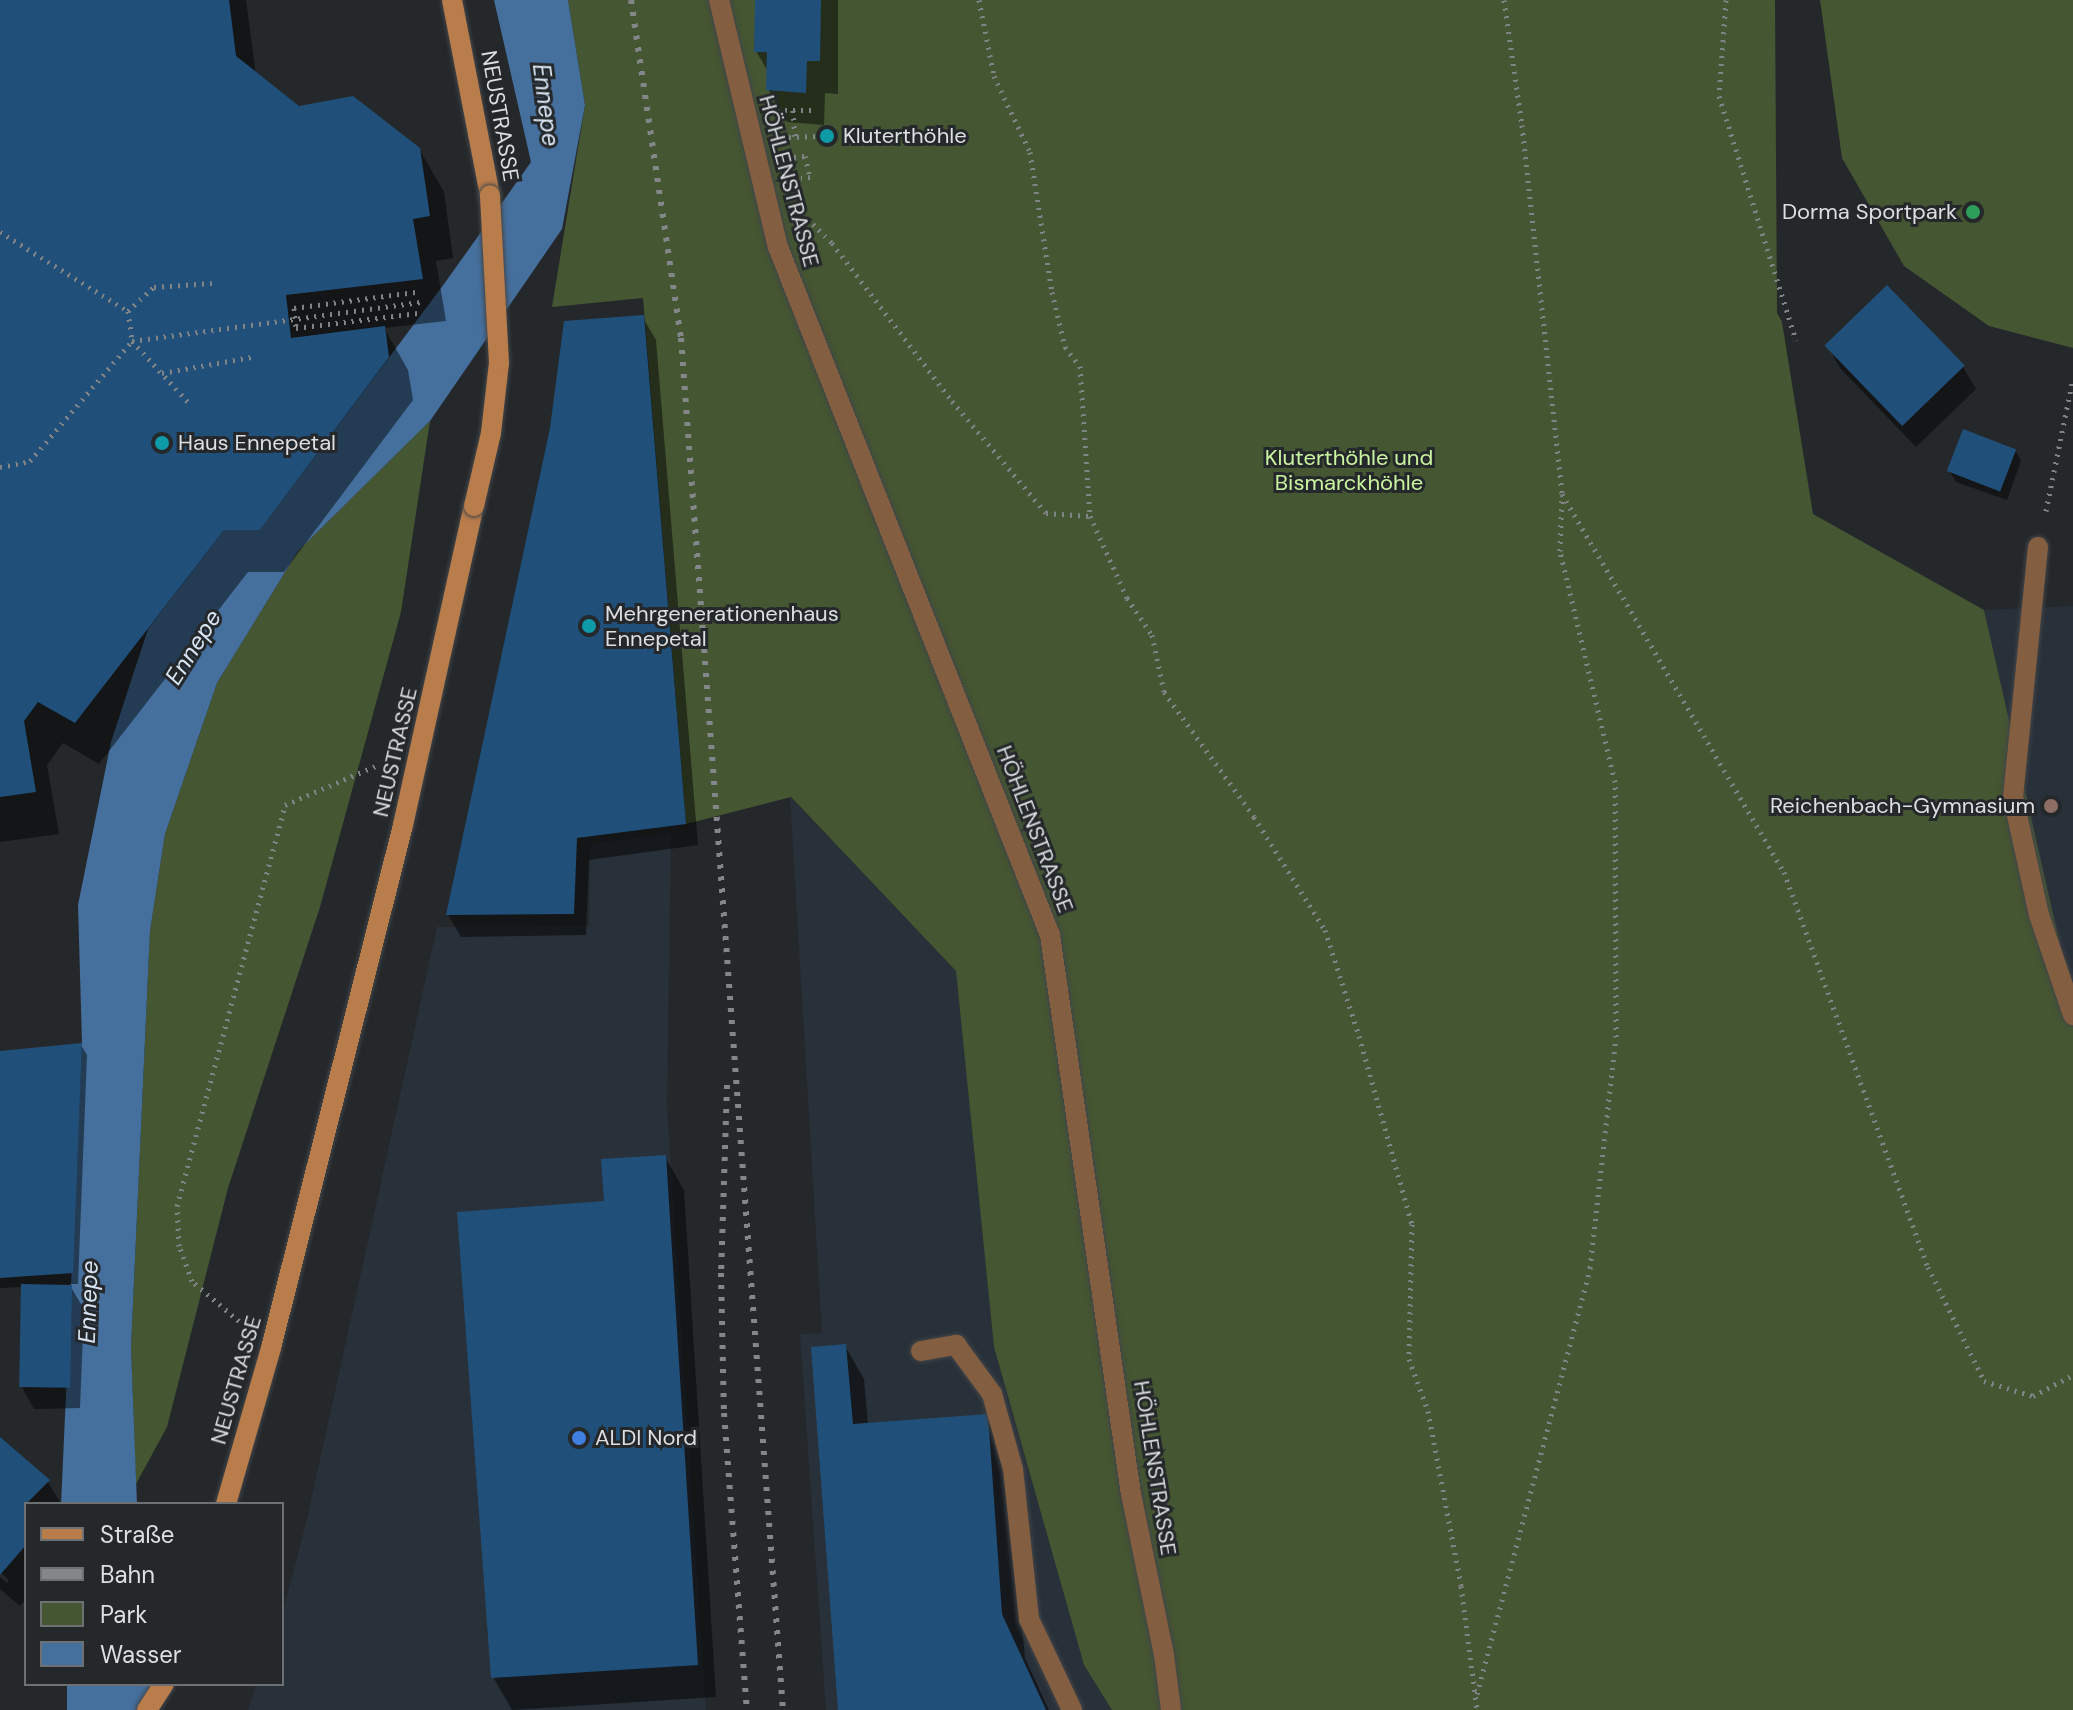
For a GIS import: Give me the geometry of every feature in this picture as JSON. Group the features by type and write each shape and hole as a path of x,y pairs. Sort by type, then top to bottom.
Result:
{"main road":[{"name":"NEUSTRASSE","path":"227,1502 271,1348 421,746 491,433 499,363 490,195 452,0"},
{"path":"147,1710 163,1686"}],"street":[{"name":"HÖHLENSTRASSE","path":"719,0 778,247 1050,935 1131,1494 1164,1655 1171,1710"},
{"path":"2038,547 2013,797 2039,915 2073,1015"},
{"path":"921,1351 956,1345 992,1394 1013,1469 1029,1619 1072,1710"}],"path":[{"path":"979,0 994,76 1030,152 1052,292 1065,347 1080,366 1090,516 1127,598 1152,635 1164,692 1254,817 1325,930 1412,1224 1409,1359 1428,1411 1477,1694 1477,1710"},
{"path":"1477,1694 1590,1268 1616,1037 1615,782 1560,551 1562,494 1522,125 1504,0"},
{"path":"1726,0 1719,96 1796,340"},
{"path":"793,110 795,137"},
{"path":"810,221 832,243 952,401 1046,513 1090,516"},
{"path":"0,232 128,311"},
{"path":"128,311 154,287 212,283"},
{"path":"415,292 294,308 296,328 418,313"},
{"path":"0,467 30,461 132,341 420,302"},
{"path":"128,311 132,341 188,402"},
{"path":"161,373 252,357"},
{"path":"2038,547 2073,378"},
{"path":"1562,494 1784,872 1928,1267 1984,1381 2033,1396 2073,1375"},
{"path":"271,1348 192,1281 179,1246 177,1206 285,805 421,746"}],"shaded area":[{"name":"Reichenbach-Gymnasium","path":"2073,606 2073,1002 1984,610"},
{"path":"790,797 956,971 994,1347 1084,1665 1112,1710 826,1710 800,1334 822,1333"},
{"path":"671,833 667,1106 706,1710 248,1710 256,1686 284,1686 284,1607 307,1519 437,927 589,926 590,844"}],"green space":[{"name":"Kluterthöhle und Bismarckhöhle","path":"568,0 1775,0 1777,313 1782,322 1813,514 1984,610 2073,1002 2073,1710 1112,1710 1084,1665 994,1347 956,971 791,797 686,824 643,298 552,307 585,105"},
{"name":"Dorma Sportpark","path":"1820,0 2073,0 2073,348 1989,326 1904,266 1842,158"},
{"path":"430,421 401,612 320,907 228,1188 167,1427 136,1484 131,1347 150,931 165,834 217,683 298,551"}],"water":[{"name":"Ennepe","path":"494,0 568,0 585,105 562,229 430,421 298,551 217,683 165,834 150,931 131,1347 137,1502 61,1502 82,1043 78,905 111,742 148,629 224,530 260,530 531,162"},
{"path":"67,1686 156,1686 156,1710 67,1710"}],"building":[{"name":"Haus Ennepetal","path":"0,0 229,0 236,56 299,106 353,96 420,148 430,216 413,219 423,279 286,295 291,338 385,326 389,357 260,530 224,530 75,723 38,702 24,721 36,792 0,797"},
{"path":"755,0 821,0 820,61 807,61 806,93 766,90 767,52 754,52"},
{"path":"1887,285 1965,366 1902,426 1824,345"},
{"name":"Mehrgenerationenhaus Ennepetal","path":"644,315 686,824 577,838 574,914 446,915 550,428 564,321"},
{"path":"1963,429 2016,449 2000,491 1947,471"},
{"path":"82,1043 73,1273 0,1278 0,1051"},
{"name":"ALDI Nord","path":"666,1155 698,1665 491,1678 457,1212 604,1201 601,1159"},
{"path":"21,1284 72,1285 70,1388 19,1387"},
{"path":"846,1344 853,1424 988,1414 1002,1614 1046,1710 838,1710 811,1347"},
{"path":"0,1437 50,1480 28,1502 24,1502 24,1547 0,1575"}],"railway":[{"path":"631,0 681,338 783,1710"},
{"path":"727,1085 721,1273 724,1413 747,1710"}],"place":[{"name":"Kluterthöhle","path":"827,136"},
{"name":"Dorma Sportpark","path":"1973,212"},
{"name":"Haus Ennepetal","path":"162,443"},
{"name":"Mehrgenerationenhaus Ennepetal","path":"589,626"},
{"name":"Reichenbach-Gymnasium","path":"2051,806"},
{"name":"ALDI Nord","path":"579,1438"}]}
